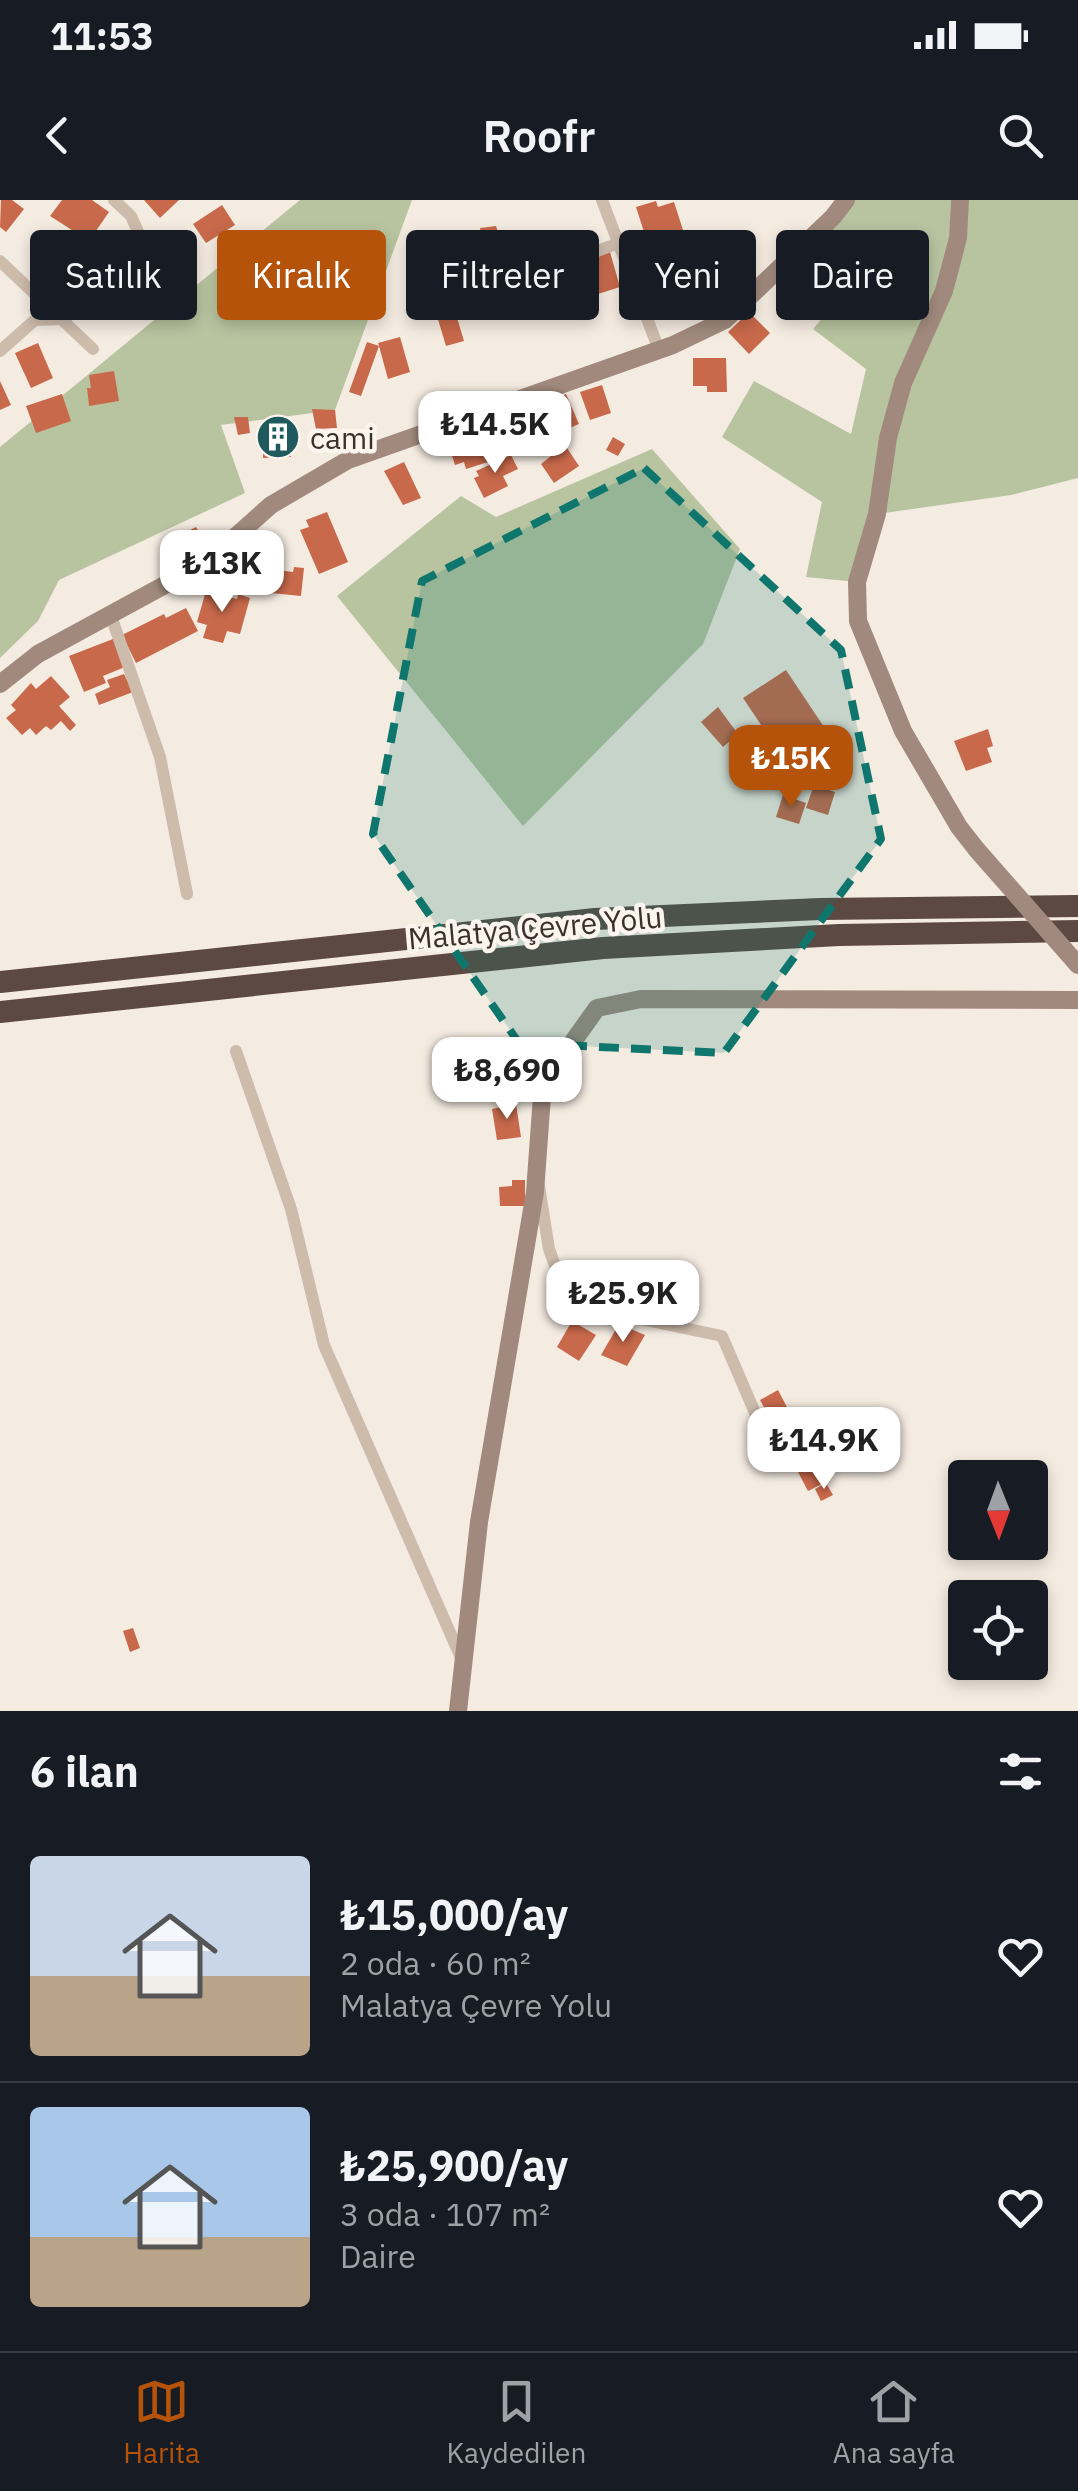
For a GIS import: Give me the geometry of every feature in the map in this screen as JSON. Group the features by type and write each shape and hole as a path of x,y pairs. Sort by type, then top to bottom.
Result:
{"highway":[{"name":"Malatya Çevre Yolu","path":"0,982 595,919 820,908 1078,906"},
{"name":"Malatya Çevre Yolu","path":"0,1012 603,948 839,935 1078,931"}],"street":[{"path":"114,200 131,216 137,230"},
{"path":"602,200 659,350"},
{"path":"0,684 38,654 207,562 270,505 348,460 659,350 725,320 834,217 846,200"},
{"path":"960,200 958,238 944,291 903,383 888,438 877,514 856,582 858,621 903,730 959,827 1078,965"},
{"path":"599,250 616,244"},
{"path":"0,261 30,288"},
{"path":"0,351 35,320"},
{"path":"65,320 93,349"},
{"path":"111,616 160,757 187,894"},
{"path":"458,1711 479,1522 537,1174 542,1096 552,1071 597,1008 641,998 1078,1000"},
{"path":"236,1050 291,1209 324,1345 462,1660"},
{"path":"537,1174 549,1249 569,1304 722,1336 777,1464"}],"highlighted area":[{"path":"644,468 841,650 881,839 724,1053 519,1043 373,834 422,581"}],"green space":[{"path":"300,200 412,200 386,271 386,230 264,230"},
{"path":"842,200 951,200 948,267 955,200 1078,200 1078,478 1011,495 877,514 857,582 806,577 822,502 722,437 754,381 851,434 866,369 813,329 821,320 929,320 929,230 818,230"},
{"path":"217,268 217,320 368,320 335,410 221,425 245,493 59,580 38,621 0,658 0,447 154,320 197,320 197,285"},
{"path":"652,449 740,549 703,644 523,826 337,596 461,496 496,517"}],"building":[{"path":"1,200 12,200 24,209 6,232 0,227"},
{"path":"62,200 92,200 109,212 97,230 72,230 50,216"},
{"path":"144,200 179,200 160,218"},
{"path":"656,201 658,207 674,202 683,230 643,230 636,207"},
{"path":"222,205 235,225 217,230 217,236 206,243 193,224"},
{"path":"610,252 619,287 599,294 599,255"},
{"path":"756,319 770,333 749,354 728,332 741,320"},
{"path":"438,320 458,320 464,341 446,346"},
{"path":"400,337 410,372 388,379 378,343"},
{"path":"367,342 379,346 361,396 349,392"},
{"path":"38,343 53,378 31,388 15,353"},
{"path":"693,358 726,358 727,392 707,392 707,386 693,386"},
{"path":"114,371 119,401 89,406 89,375"},
{"path":"0,381 11,405 0,410"},
{"path":"602,385 611,413 590,420 580,392"},
{"path":"62,394 71,421 36,433 26,406"},
{"path":"566,394 579,424 555,434 542,405"},
{"path":"539,398 555,445 530,453 527,444 514,445 512,431 522,431 520,423 513,426 510,418 528,412 525,403"},
{"path":"312,409 335,410 337,428 316,429"},
{"path":"234,417 248,417 250,433 238,435"},
{"name":"cami","path":"289,425 291,457 263,458 263,451 268,451 267,426"},
{"path":"503,425 513,454 466,469 464,462 455,465 448,443"},
{"path":"613,437 625,444 618,456 606,450"},
{"path":"565,445 579,466 554,483 541,464"},
{"path":"511,455 518,469 503,476 508,486 484,498 474,478 479,476 476,471"},
{"path":"404,462 421,498 403,505 384,471"},
{"path":"327,512 348,562 319,574 300,530 309,527 306,520"},
{"path":"196,527 203,539 190,545 184,533"},
{"path":"168,544 189,554 183,567 163,556"},
{"path":"294,567 304,568 301,596 261,592 263,568 293,572"},
{"path":"206,591 237,599 238,594 250,598 240,634 227,631 223,643 203,638 207,625 197,622"},
{"path":"186,608 198,631 136,663 122,635 164,614 166,618"},
{"path":"113,639 125,667 103,676 106,683 84,692 69,656"},
{"path":"786,670 826,730 807,743 797,729 774,744 743,698"},
{"path":"124,674 133,692 99,705 95,694 110,687 107,680"},
{"path":"51,676 70,697 59,706 76,725 70,731 61,721 51,730 46,726 36,735 30,728 22,735 6,718 16,710 11,705 31,683 36,689"},
{"path":"718,707 738,734 723,747 701,722"},
{"path":"988,729 993,746 987,748 992,762 966,771 954,741"},
{"path":"814,785 835,792 828,815 806,808"},
{"path":"783,795 806,803 799,824 776,817"},
{"path":"516,1104 521,1137 497,1140 492,1109"},
{"path":"512,1180 525,1180 525,1206 500,1206 499,1187 512,1186"},
{"path":"572,1321 596,1335 579,1361 557,1347"},
{"path":"619,1324 645,1335 627,1366 601,1355"},
{"path":"778,1390 826,1482 808,1491 760,1400"},
{"path":"826,1483 833,1495 821,1501 815,1489"},
{"path":"133,1628 140,1648 130,1652 123,1631"}],"place":[{"name":"cami","path":"278,437"}]}
